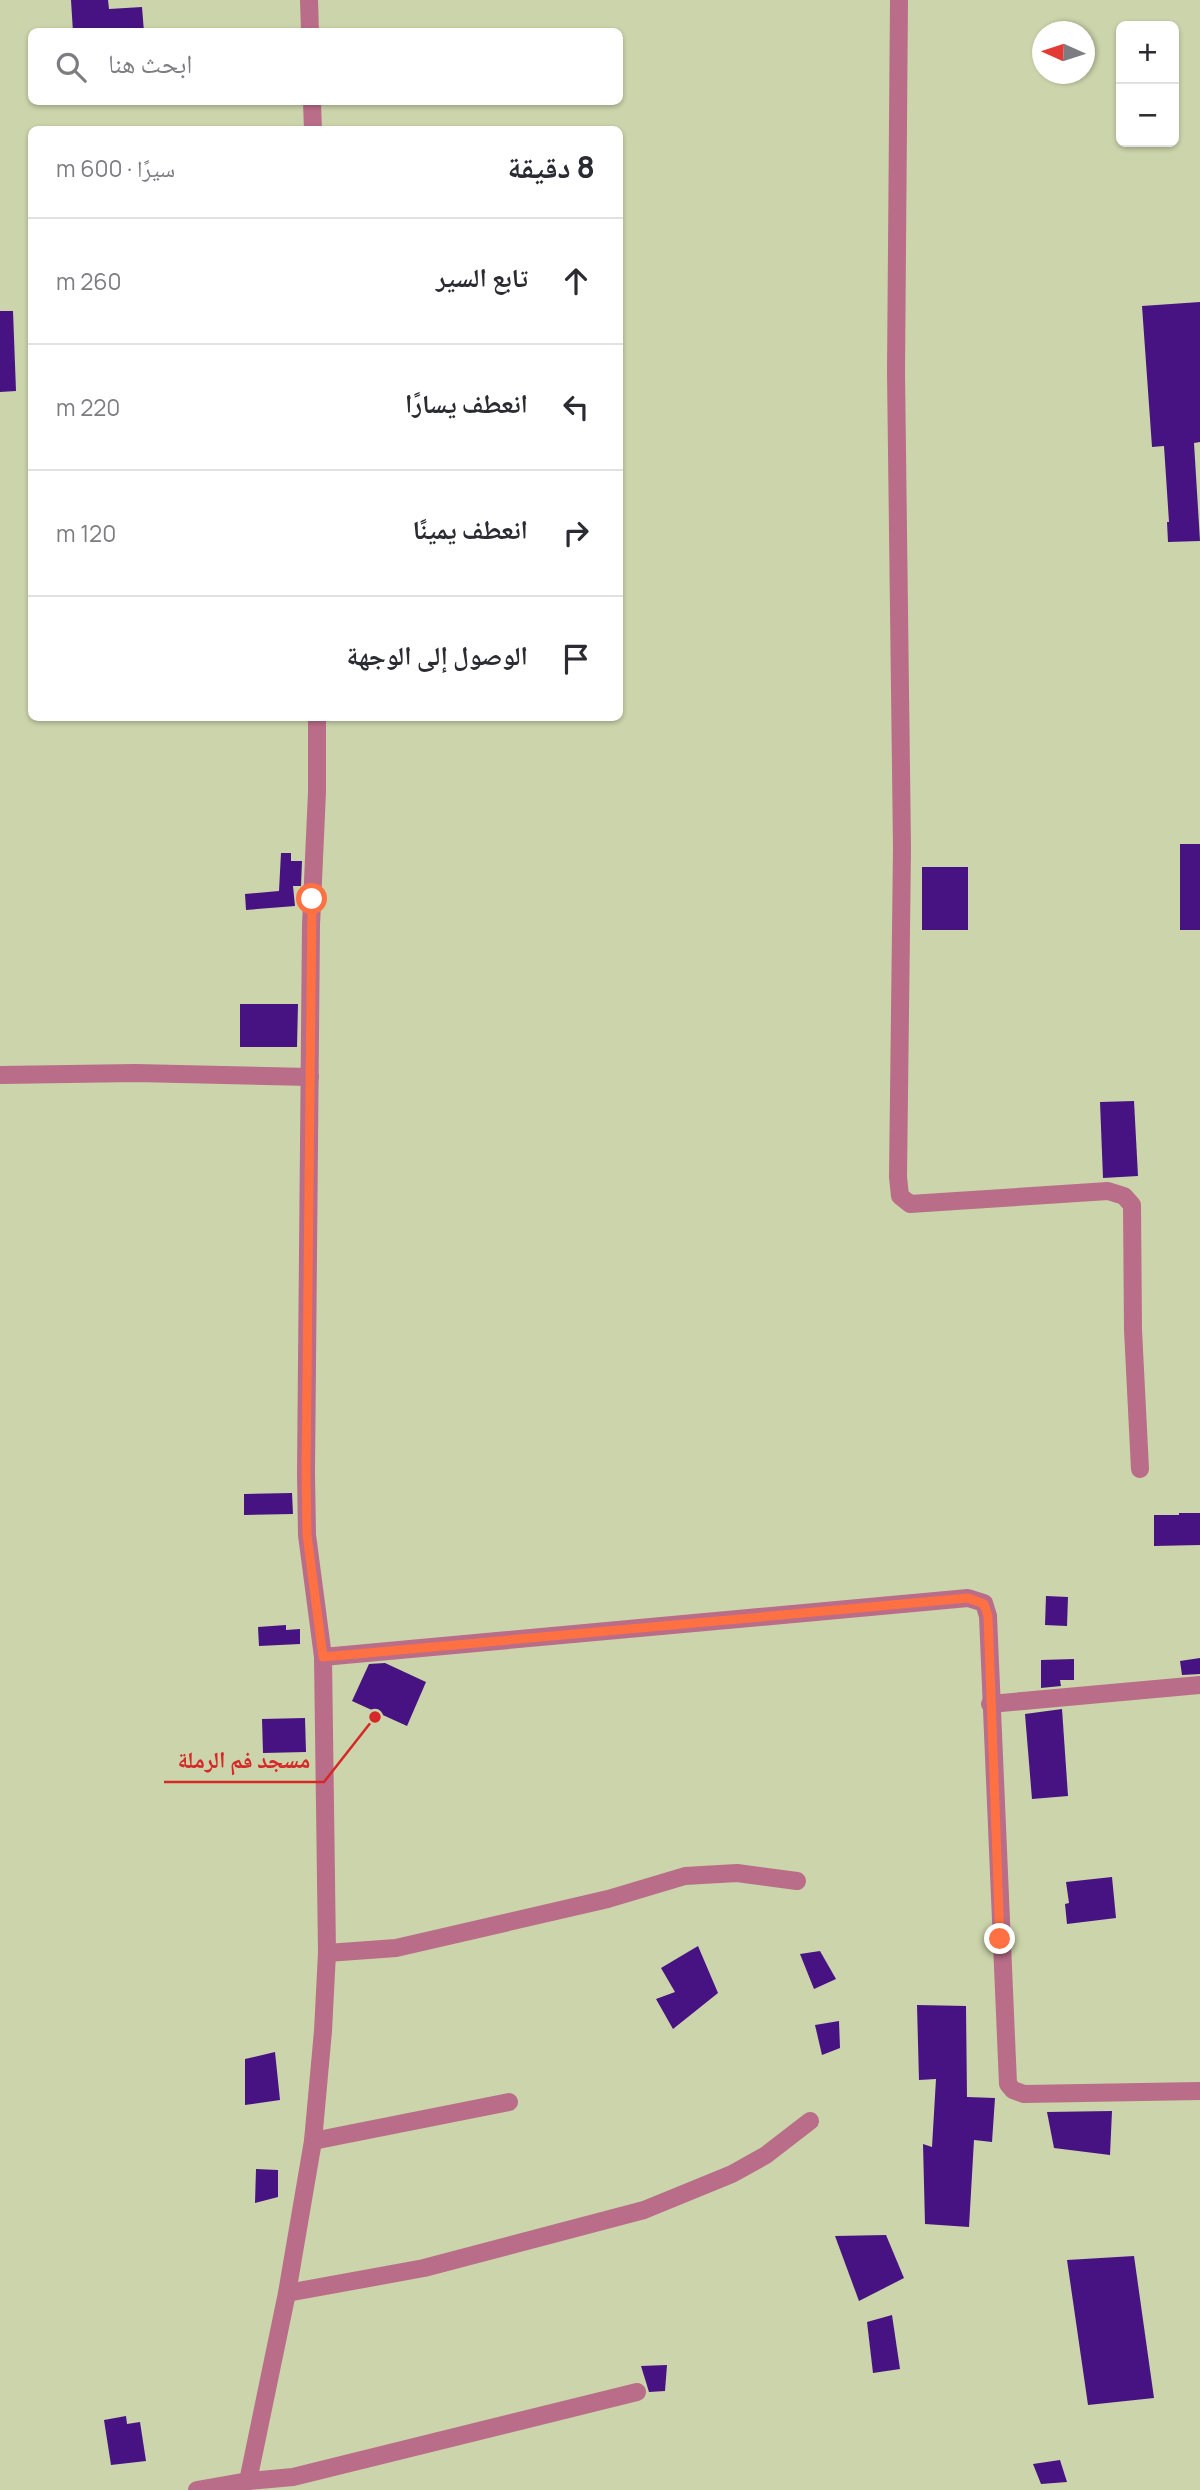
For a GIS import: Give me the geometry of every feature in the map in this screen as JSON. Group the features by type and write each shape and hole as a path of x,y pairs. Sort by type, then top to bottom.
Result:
{"street":[{"path":"309,0 310,28"},
{"path":"899,0 896,372 902,848 898,1177 900,1196 910,1204 1108,1191 1124,1196 1132,1205 1133,1330 1140,1469"},
{"path":"312,105 313,126"},
{"path":"248,2481 288,2293 313,2141 327,1953 323,1657 307,1523 311,925 317,721"},
{"path":"0,1075 136,1073 310,1077"},
{"path":"323,1657 968,1598 984,1604 988,1616 1008,2084 1013,2090 1024,2094 1200,2091"},
{"path":"990,1704 1200,1685"},
{"path":"327,1953 396,1948 608,1899 685,1876 737,1873 797,1881"},
{"path":"313,2141 509,2102"},
{"path":"288,2293 424,2268 644,2210 732,2174 766,2155 810,2121"},
{"path":"197,2490 248,2481 294,2484 637,2392"}],"building":[{"path":"71,0 108,0 109,9 142,7 144,28 73,28"},
{"path":"1200,302 1200,442 1194,443 1200,541 1168,542 1164,446 1152,447 1142,306"},
{"path":"0,311 13,311 16,391 0,392"},
{"path":"1180,844 1200,844 1200,930 1180,930"},
{"path":"281,853 291,853 291,861 302,861 301,886 293,886 295,906 246,910 245,894 279,891"},
{"path":"922,867 968,867 968,930 922,930"},
{"path":"240,1004 298,1004 297,1047 240,1047"},
{"path":"1134,1101 1138,1176 1103,1178 1100,1102"},
{"path":"292,1493 293,1514 244,1515 244,1494"},
{"path":"1200,1513 1200,1545 1154,1546 1154,1515"},
{"path":"1046,1596 1068,1597 1067,1626 1045,1625"},
{"path":"286,1625 286,1630 300,1629 300,1644 259,1646 258,1627"},
{"path":"1200,1658 1200,1674 1182,1675 1180,1661"},
{"path":"1074,1659 1074,1680 1060,1680 1061,1686 1041,1688 1041,1660"},
{"path":"385,1663 426,1682 407,1726 352,1701 369,1664"},
{"path":"1062,1709 1068,1796 1032,1799 1025,1714"},
{"path":"305,1718 306,1752 263,1753 262,1719"},
{"path":"1112,1877 1116,1918 1067,1924 1065,1904 1069,1903 1066,1882"},
{"path":"698,1946 718,1993 673,2029 656,1999 675,1992 661,1968"},
{"path":"820,1951 836,1979 814,1989 800,1954"},
{"path":"917,2005 966,2006 967,2097 995,2098 992,2142 974,2140 969,2227 925,2224 923,2144 932,2147 936,2079 919,2080"},
{"path":"839,2021 840,2048 822,2055 815,2025"},
{"path":"275,2052 280,2100 245,2105 245,2059"},
{"path":"1112,2111 1110,2155 1054,2148 1047,2112"},
{"path":"256,2169 278,2170 278,2197 255,2203"},
{"path":"886,2235 904,2278 859,2301 835,2236"},
{"path":"1134,2256 1154,2398 1088,2405 1067,2260"},
{"path":"892,2315 900,2369 873,2373 867,2322"},
{"path":"667,2365 665,2391 649,2392 641,2366"},
{"path":"126,2416 127,2424 140,2422 146,2461 111,2465 104,2420"},
{"path":"1060,2460 1067,2482 1041,2484 1033,2464"}],"place":[{"name":"مسجد فم الرملة","path":"375,1717"}],"route":[{"path":"312,899 306,1473 307,1535 323,1657 976,1599 984,1604 988,1616 1000,1939"}]}
